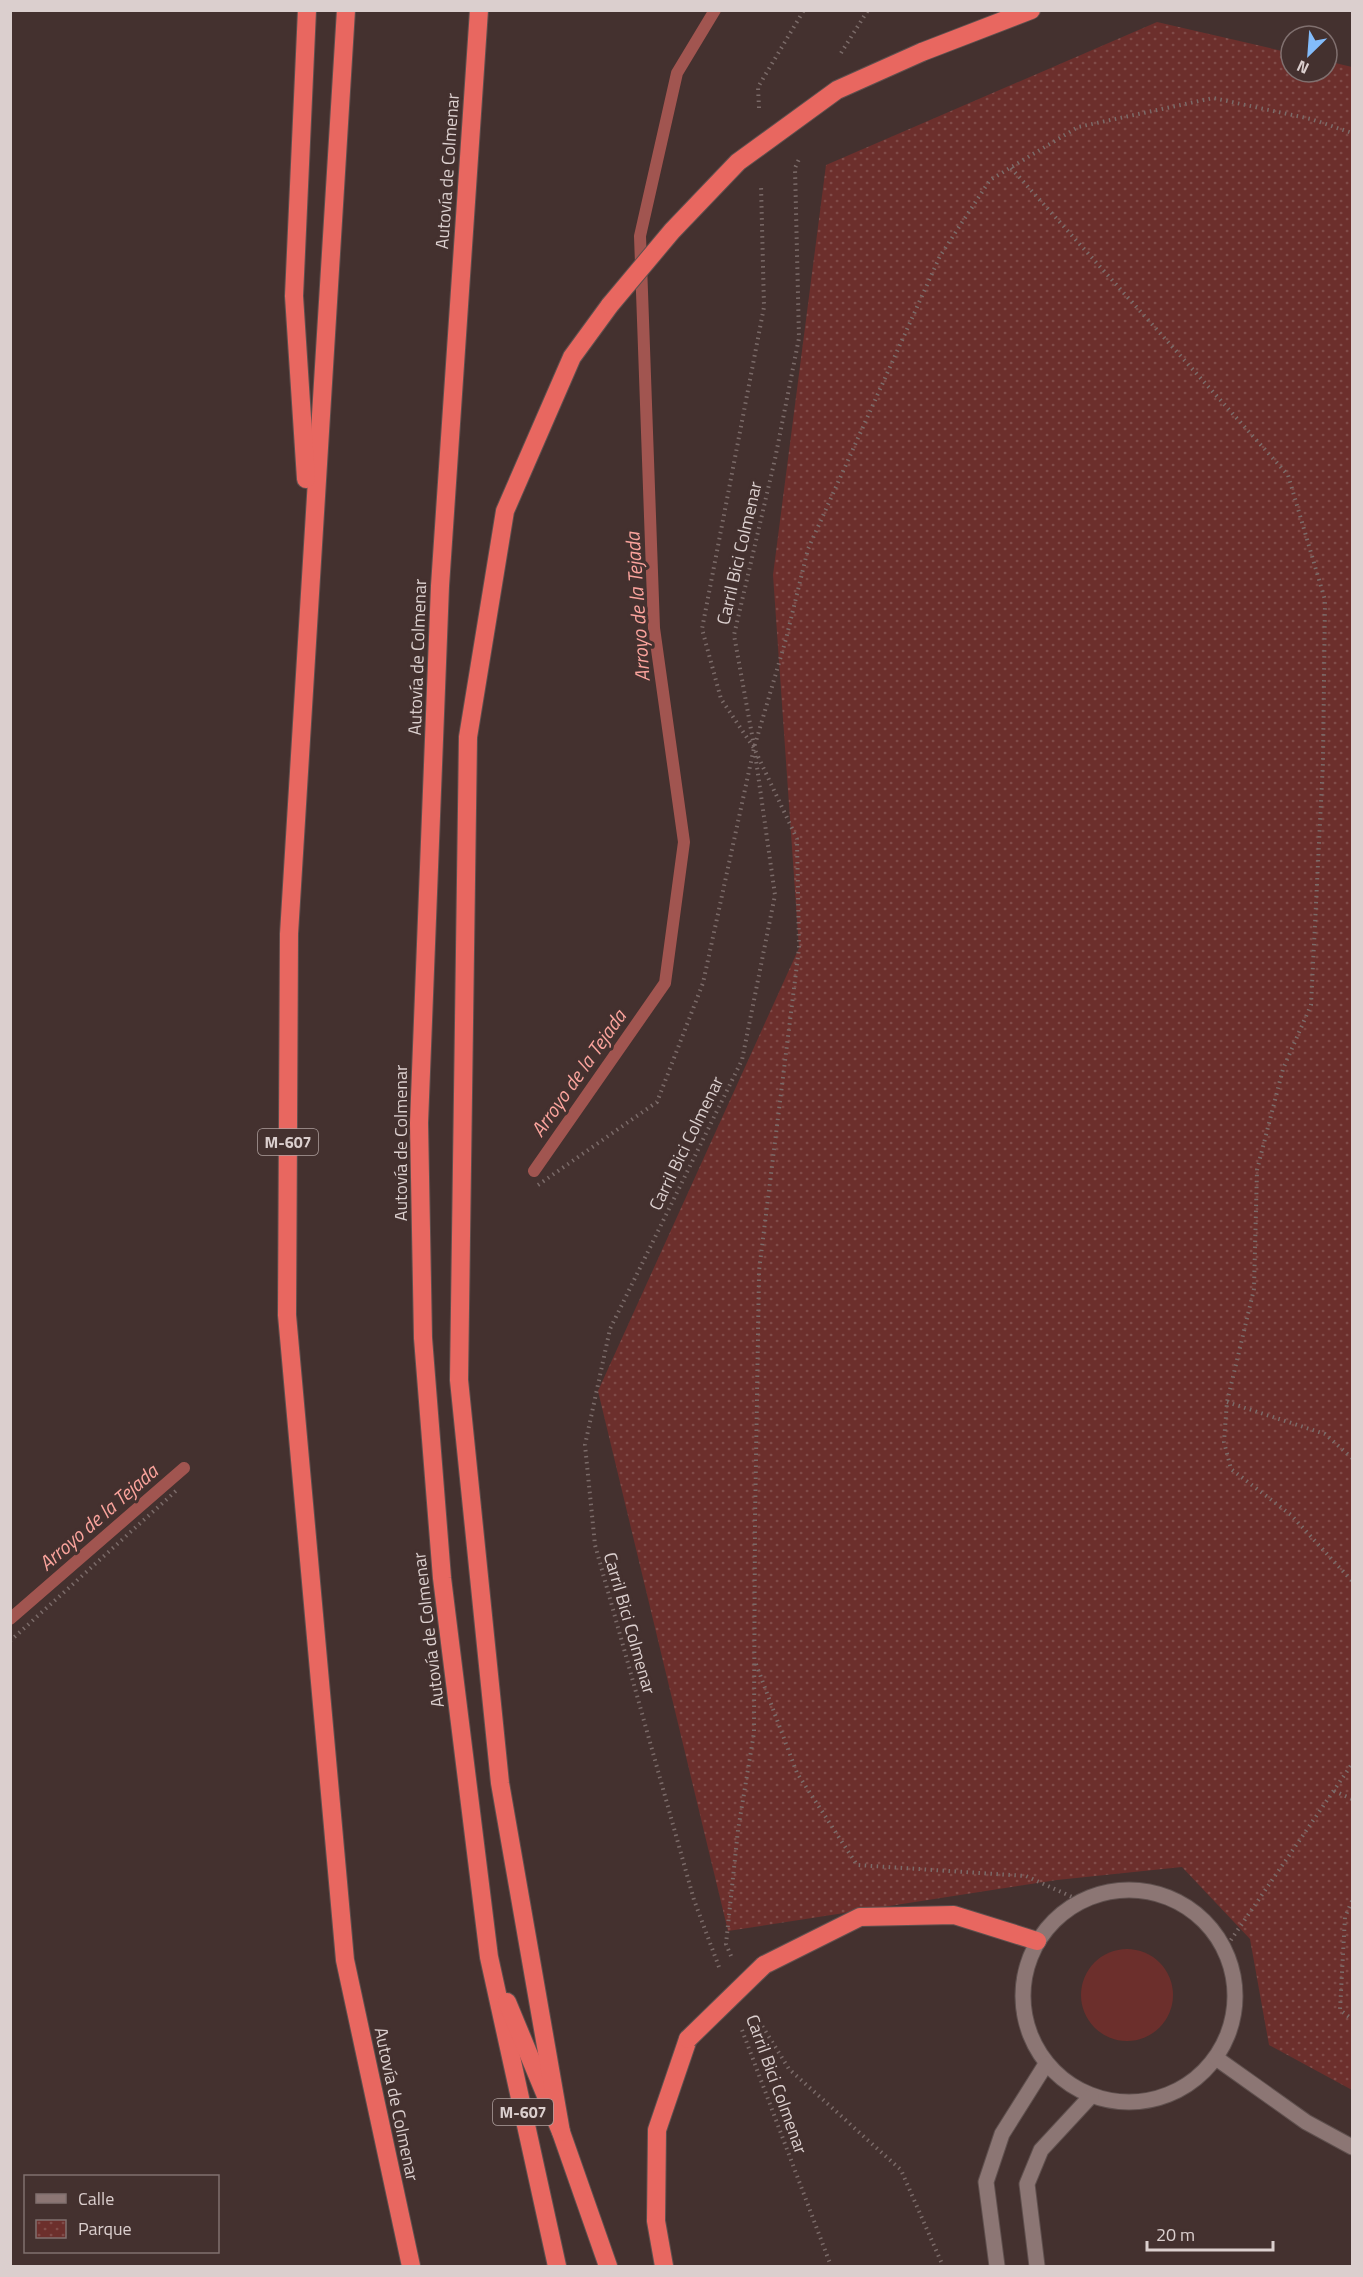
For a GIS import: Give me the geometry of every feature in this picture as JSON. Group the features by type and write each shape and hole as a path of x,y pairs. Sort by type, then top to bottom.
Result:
{"highway":[{"path":"307,10 294,296 311,553"},
{"name":"Autovía de Colmenar","path":"346,10 289,934 287,1315 345,1960 411,2266"},
{"name":"Autovía de Colmenar","path":"479,10 440,586 419,1123 423,1338 442,1578 489,1957 557,2266"},
{"path":"561,2132 500,1783 459,1380 468,737 506,511 572,357 610,305 672,231 738,162 837,90 922,52 1031,10"},
{"path":"664,2266 656,2221 657,2130 688,2039 764,1965 860,1917 954,1916 1037,1941"},
{"path":"489,1957 561,2132 608,2266"}],"street":[{"path":"1126,1890 1162,1895 1193,1912 1218,1938 1232,1971 1235,2006 1226,2041 1216,2058 1203,2073 1178,2091 1150,2101 1120,2103 1091,2096 1066,2083 1046,2064 1030,2039 1023,2010 1023,1975 1037,1941 1060,1914 1081,1901 1091,1896 1126,1890"},
{"path":"1216,2058 1306,2122 1353,2147"},
{"path":"997,2266 986,2182 1002,2134 1046,2064"},
{"path":"1037,2266 1027,2184 1041,2150 1091,2096"}],"path":[{"path":"759,111 758,87 804,10"},
{"path":"839,58 844,46 868,10"},
{"path":"538,1185 657,1102 703,983 754,747 786,639 808,549 940,256 990,180 1078,127 1213,98 1311,119 1353,133"},
{"name":"Carril Bici Colmenar","path":"723,1978 694,1900 595,1545 585,1445 610,1329 742,1060 775,896 754,747 734,635 775,459 799,338 795,168 800,157"},
{"path":"1011,168 1288,475 1325,600 1323,762 1311,1005 1283,1069 1257,1170 1254,1290 1227,1402 1224,1442 1231,1469 1291,1515 1353,1581"},
{"path":"734,1964 726,1944 738,1830 754,1733 759,1271 799,948 796,839 754,747 722,699 702,629 764,308 761,180"},
{"path":"1227,1402 1325,1434 1353,1458"},
{"path":"10,1641 177,1490"},
{"path":"754,1660 797,1773 858,1865 1026,1876 1081,1901"},
{"path":"1224,1950 1353,1764"},
{"path":"1334,1791 1353,1799"},
{"path":"1353,1900 1345,1917 1340,2010 1353,2019"},
{"path":"755,2013 789,2069 901,2170 943,2266"},
{"name":"Carril Bici Colmenar","path":"739,2022 831,2266"}],"green space":[{"path":"1157,22 1279,50 1279,84 1339,84 1339,64 1352,67 1352,2090 1269,2045 1250,1939 1182,1867 1057,1880 728,1931 598,1391 799,948 773,575 826,165"},
{"path":"1127,1949 1144,1953 1159,1963 1169,1978 1173,1995 1169,2012 1159,2027 1144,2037 1127,2041 1110,2037 1095,2027 1085,2012 1081,1995 1085,1978 1095,1963 1110,1953"}],"waterway":[{"name":"Arroyo de la Tejada","path":"534,1171 665,983 684,842 654,628 640,236 677,73 715,10"},
{"name":"Arroyo de la Tejada","path":"10,1619 184,1468"}]}
